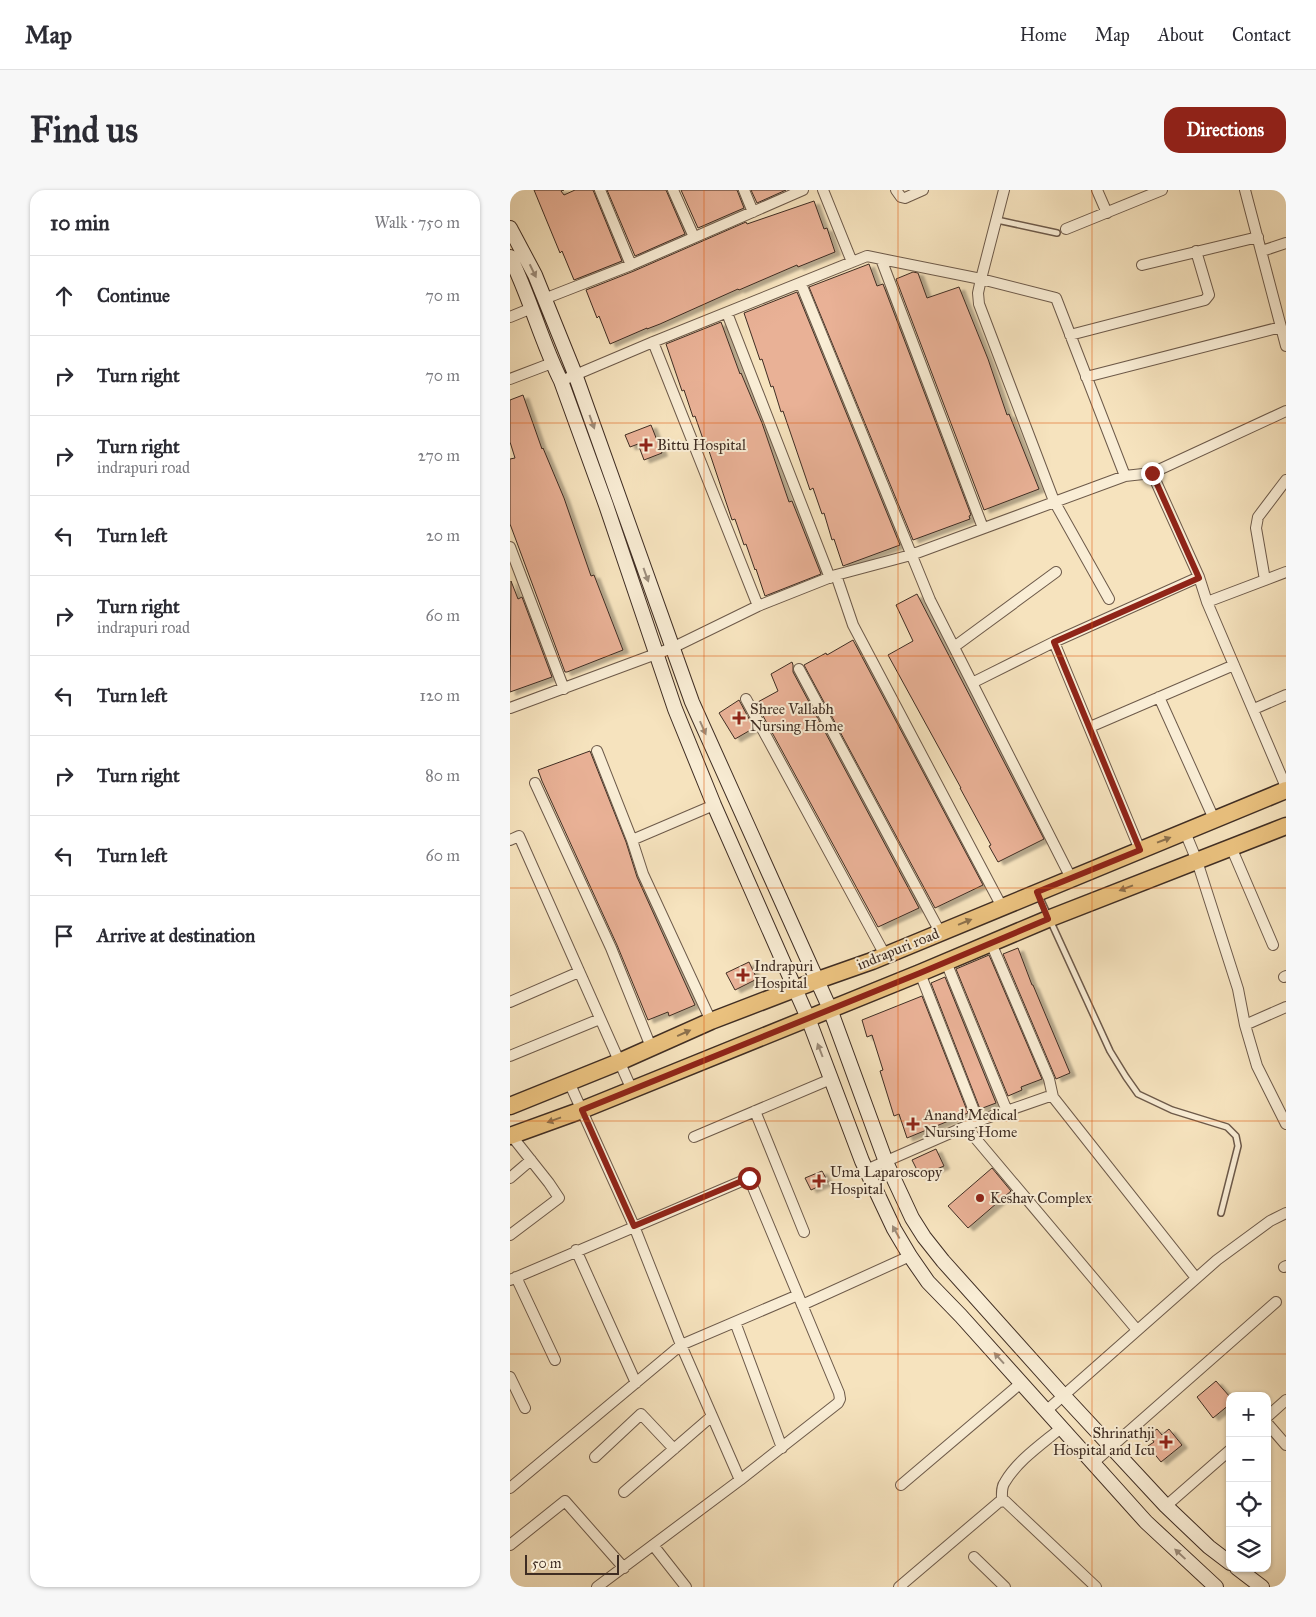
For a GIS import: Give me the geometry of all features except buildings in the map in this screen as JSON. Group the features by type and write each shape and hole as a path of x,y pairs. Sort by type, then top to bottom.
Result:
{"main road":[{"name":"indrapuri road","path":"510,1106 652,1048 710,1021 884,955 1185,832 1286,788"},
{"name":"indrapuri road","path":"511,1136 632,1090 1048,919 1231,847 1286,828"}],"street":[{"path":"600,190 631,265"},
{"path":"673,190 694,237"},
{"path":"744,190 753,212"},
{"path":"544,298 631,265 803,190"},
{"path":"823,190 852,262"},
{"path":"896,190 901,198 905,198 923,190"},
{"path":"1004,190 978,293 980,304 1054,501 1109,599"},
{"path":"1096,190 1107,213"},
{"path":"1062,231 1162,190"},
{"path":"1245,190 1286,346"},
{"path":"510,228 535,275 575,374 695,711 830,1008 886,1162 912,1218 943,1261 1063,1395 1166,1506 1209,1547 1226,1560"},
{"path":"1142,265 1258,237"},
{"path":"1262,251 1286,243"},
{"path":"1070,335 1204,300 1209,295 1196,251"},
{"path":"561,381 868,256 981,279 1056,298 1125,476"},
{"path":"510,257 516,282 532,308 552,363 561,381 675,709 714,805 808,1018 866,1170 894,1229 928,1282 961,1316 1146,1522 1216,1587"},
{"path":"881,259 983,528"},
{"path":"801,284 930,600 1071,878"},
{"path":"510,317 532,308"},
{"path":"728,313 854,625 1002,907"},
{"path":"1086,377 1281,327"},
{"path":"653,342 758,606"},
{"path":"510,379 552,363"},
{"path":"510,708 672,648 758,606 833,576 911,555 1125,476 1152,473 1286,411"},
{"path":"1152,473 1199,578 1207,602 1286,788"},
{"path":"1265,580 1256,528 1258,517 1286,480"},
{"path":"510,547 564,689"},
{"path":"954,647 1056,572"},
{"path":"1207,602 1286,572"},
{"path":"972,683 1054,642 1199,578"},
{"path":"1054,642 1140,850"},
{"path":"1090,727 1234,665"},
{"path":"799,669 940,932"},
{"path":"1254,709 1286,695"},
{"path":"1159,697 1214,819"},
{"path":"746,699 884,955"},
{"path":"597,751 632,840 643,874 710,1021"},
{"path":"534,783 611,948 652,1048"},
{"path":"632,840 714,805"},
{"path":"1185,832 1197,861 1238,989 1257,1066 1286,1124"},
{"path":"510,840 519,836 632,1090"},
{"path":"1231,847 1273,945"},
{"path":"991,943 1049,1079 1052,1097 1196,1278"},
{"path":"946,962 1007,1111"},
{"path":"510,1002 579,972"},
{"path":"920,973 978,1121"},
{"path":"1246,1025 1286,1007"},
{"path":"510,1056 600,1019"},
{"path":"694,1137 831,1078"},
{"path":"569,1082 634,1226 681,1345 740,1480"},
{"path":"866,1170 978,1121 1052,1097"},
{"path":"755,1111 804,1232"},
{"path":"966,1126 1137,1330"},
{"path":"510,1235 559,1198 511,1136"},
{"path":"510,1178 531,1160"},
{"path":"555,1360 513,1278 749,1178 840,1399 838,1404 782,1448 598,1587"},
{"path":"1046,1411 1217,1260 1270,1221 1286,1213"},
{"path":"576,1250 636,1383"},
{"path":"510,1488 681,1345 735,1322 800,1300 910,1256"},
{"path":"961,1316 977,1300"},
{"path":"1093,1463 1276,1302"},
{"path":"735,1322 782,1448"},
{"path":"510,1377 525,1408"},
{"path":"901,1485 1021,1383"},
{"path":"1271,1413 1286,1400"},
{"path":"595,1457 641,1414 674,1449"},
{"path":"624,1492 712,1416"},
{"path":"1062,1428 1032,1453 1004,1482 1001,1491 1002,1500 1096,1587"},
{"path":"1271,1428 1286,1445"},
{"path":"1166,1506 1226,1454"},
{"path":"899,1587 1002,1500"},
{"path":"510,1545 565,1501 624,1568"},
{"path":"653,1545 686,1587"},
{"path":"974,1557 1005,1587"},
{"path":"1242,1572 1262,1587"}],"lane":[{"path":"996,219 1062,231"},
{"path":"1037,892 1110,1050 1138,1094 1172,1110 1227,1127 1236,1136 1238,1146 1221,1213"}],"place":[{"name":"Bittu Hospital","path":"646,445"},
{"name":"Shree Vallabh Nursing Home","path":"739,718"},
{"name":"Indrapuri Hospital","path":"743,975"},
{"name":"Anand Medical Nursing Home","path":"913,1124"},
{"name":"Uma Laparoscopy Hospital","path":"819,1181"},
{"name":"Keshav Complex","path":"980,1198"},
{"name":"Shrinathji Hospital and Icu","path":"1166,1442"}],"route":[{"path":"749,1178 634,1226 582,1110 1048,919 1037,892 1140,850 1054,642 1199,578 1152,473"}]}
